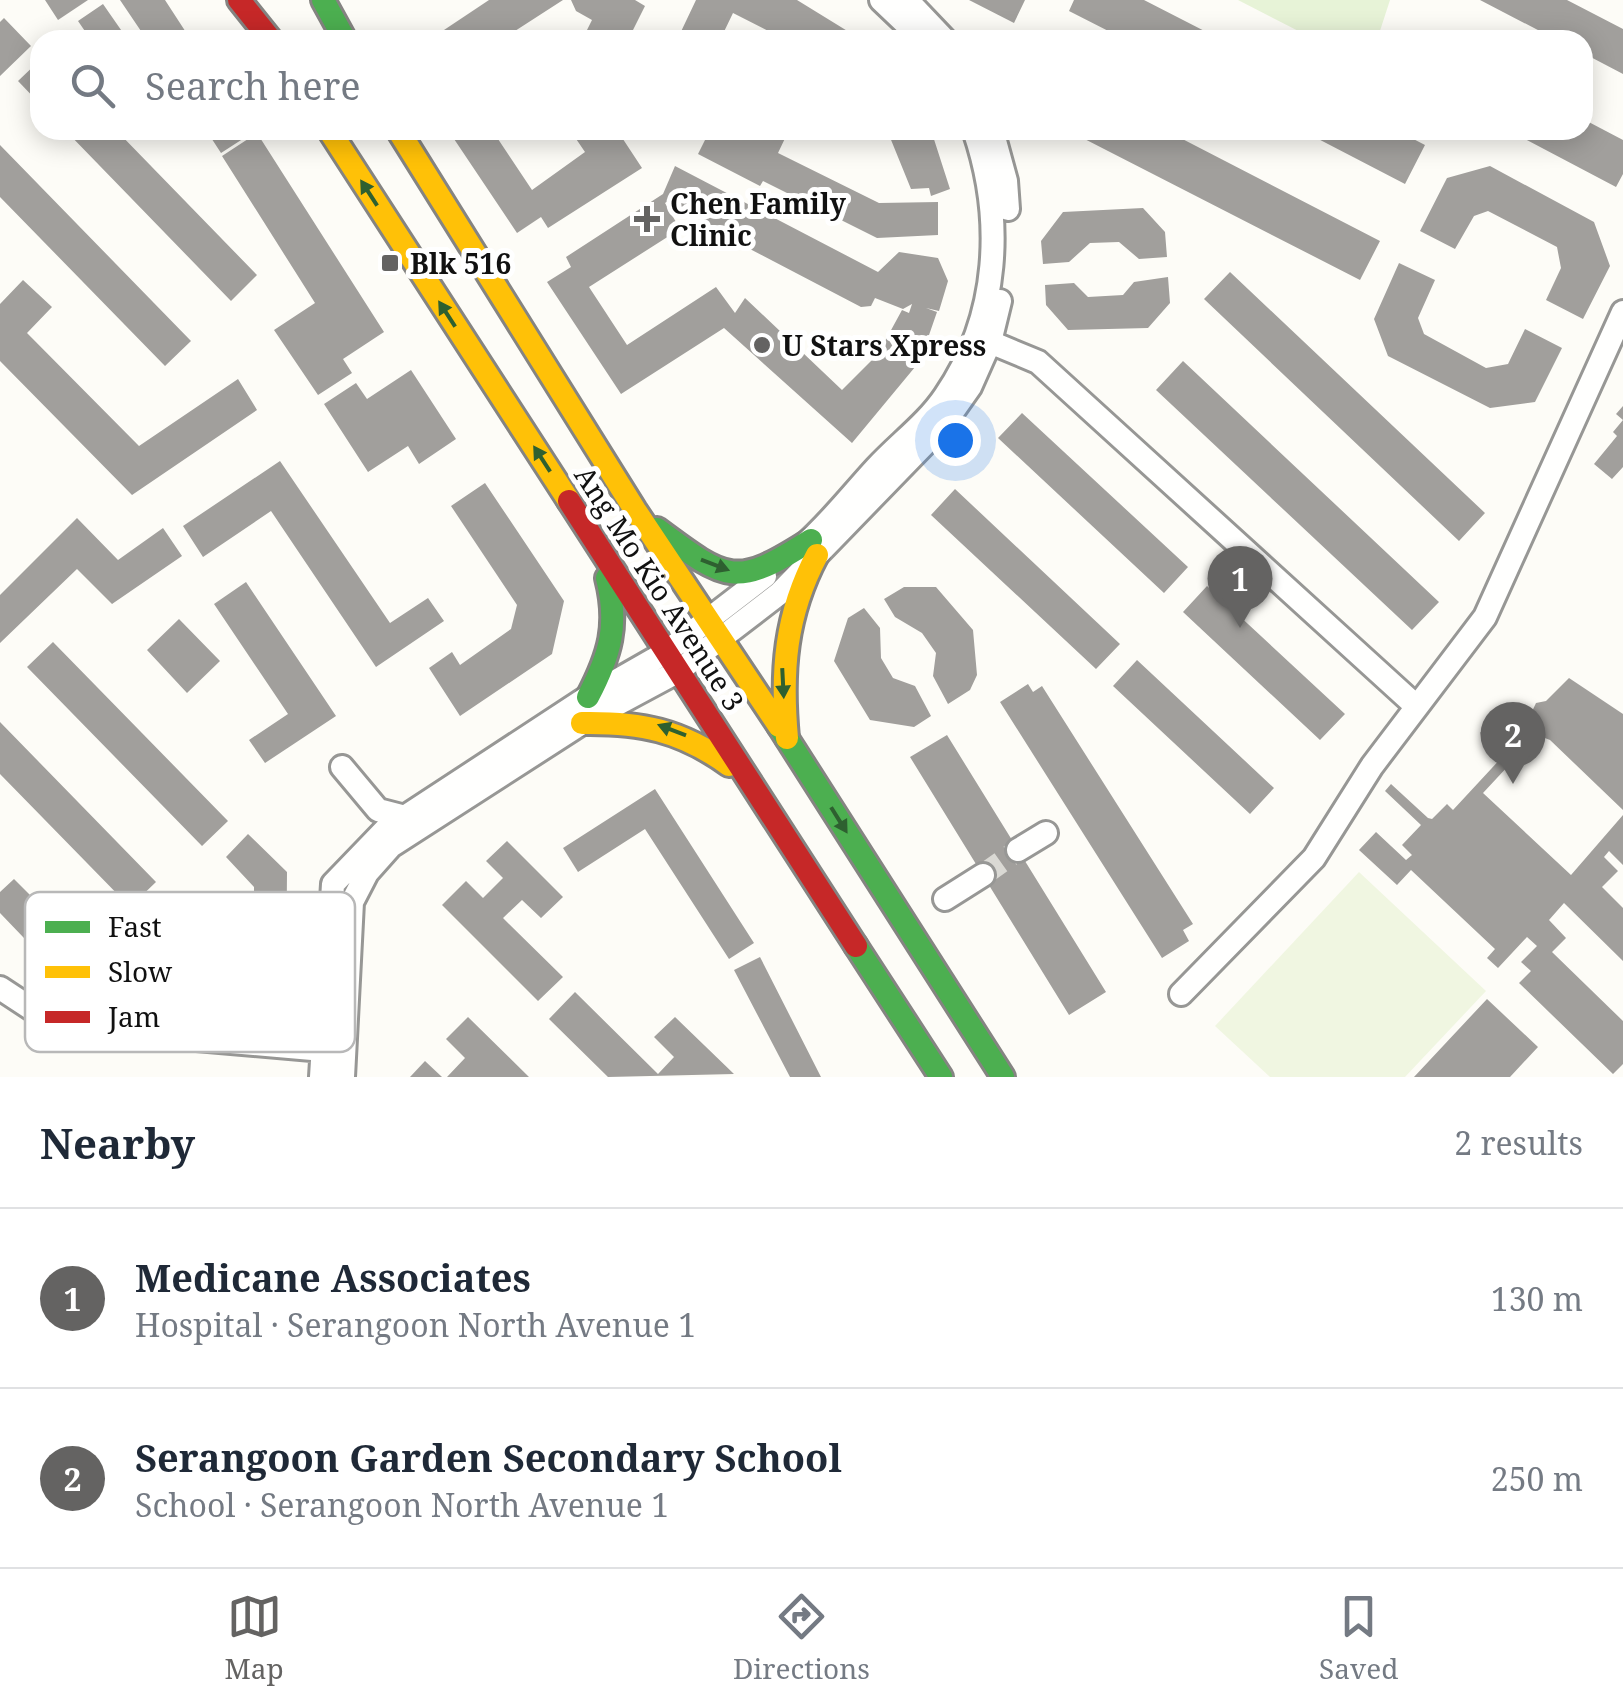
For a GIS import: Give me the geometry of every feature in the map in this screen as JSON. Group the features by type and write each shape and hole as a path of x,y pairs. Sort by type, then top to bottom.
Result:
{"highway":[{"path":"239,0 264,30"},
{"path":"257,0 268,30"},
{"path":"327,6 340,30"},
{"name":"Ang Mo Kio Avenue 3","path":"335,140 941,1077"},
{"name":"Ang Mo Kio Avenue 3","path":"404,140 635,510 788,738 1003,1077"},
{"path":"635,510 699,559 735,572 761,571 814,547"},
{"path":"588,697 616,636 618,614 596,541"},
{"path":"788,738 782,692 785,628 814,547"},
{"path":"582,723 638,721 668,726 699,742 748,780"},
{"path":"880,980 884,971 907,955 926,957"}],"street":[{"path":"882,0 910,9 934,30"},
{"path":"977,140 992,192 995,230 982,339"},
{"path":"355,896 367,873 391,846 671,663 814,547 936,407 982,339 1004,284 1009,227 1006,181 995,140"},
{"path":"1180,994 1314,858 1362,779 1461,654 1491,608 1623,312"},
{"path":"982,339 1038,362 1416,706"},
{"path":"333,892 333,884 385,830 588,697 671,663"},
{"path":"342,767 378,810 406,817"},
{"path":"1018,850 1046,834"},
{"path":"945,899 982,875"},
{"path":"0,975 25,993"},
{"path":"0,988 25,1003"},
{"path":"321,1077 332,1052"},
{"path":"334,1052 343,1077"}],"green space":[{"path":"1238,0 1390,0 1380,30 1296,30"},
{"path":"1359,872 1486,991 1405,1077 1270,1077 1215,1026"}],"building":[{"path":"45,0 88,0 58,20"},
{"path":"120,0 165,0 184,30 140,30"},
{"path":"489,0 563,0 516,30 444,30"},
{"path":"571,0 635,0 645,6 633,30 587,30 592,20 576,11"},
{"path":"696,0 797,0 846,30 766,30 733,13 725,30 682,30"},
{"path":"969,0 1025,0 1014,23"},
{"path":"1074,0 1144,0 1202,30 1106,30 1069,11"},
{"path":"1480,0 1567,0 1623,29 1623,74 1593,58 1593,30 1538,30"},
{"path":"103,4 121,30 84,30 78,21"},
{"path":"4,18 30,47 0,76 0,22"},
{"path":"30,70 30,94 18,81"},
{"path":"1593,124 1623,140 1623,174 1616,187 1527,140 1593,140"},
{"path":"75,140 126,140 257,275 231,301"},
{"path":"213,140 241,140 221,153"},
{"path":"246,140 261,140 384,332 343,359 352,373 318,395 274,330 315,303 222,156"},
{"path":"455,140 499,140 532,190 585,152 577,140 624,140 642,168 548,228 541,217 517,233"},
{"path":"705,140 784,140 778,153 879,203 938,202 938,235 877,238 763,181 760,186 698,154"},
{"path":"891,140 934,140 950,189 931,196 929,188 911,189"},
{"path":"1087,140 1184,140 1380,241 1360,280"},
{"path":"1320,140 1415,140 1425,145 1405,184"},
{"path":"0,145 191,341 165,366 0,197"},
{"path":"675,166 878,272 899,252 938,258 948,281 939,311 926,308 937,312 920,361 852,443 724,328 621,394 547,282 571,267 566,257 663,194","holes":["668,201 705,220 704,225 861,307 871,306 875,298 903,309 912,304 909,313 902,310 878,354 842,390 745,298 735,313 716,287 627,345 589,287 680,229 665,203"]},
{"path":"1490,166 1594,222 1610,266 1583,319 1546,300 1561,268 1557,247 1488,211 1474,216 1455,249 1420,231 1447,178"},
{"path":"1143,208 1165,232 1167,257 1139,259 1119,242 1090,243 1069,262 1043,264 1041,241 1063,212"},
{"path":"1399,263 1435,280 1418,318 1424,334 1486,368 1508,364 1525,329 1562,348 1535,402 1490,408 1388,356 1374,319"},
{"path":"1230,272 1485,513 1459,541 1204,299"},
{"path":"1168,277 1170,303 1148,328 1068,330 1046,305 1045,285 1074,283 1088,297 1123,295 1134,282"},
{"path":"23,280 52,307 27,333 139,446 238,379 257,410 132,495 0,361 0,304"},
{"path":"1183,361 1439,602 1412,630 1156,390"},
{"path":"411,370 456,439 419,464 408,446 368,472 324,404 356,383 367,399"},
{"path":"1022,413 1188,567 1164,593 998,438"},
{"path":"1623,420 1623,467 1612,479 1594,464 1617,436 1613,432"},
{"path":"280,461 390,623 428,598 444,621 376,667 271,511 203,557 183,526"},
{"path":"485,483 564,601 552,654 460,716 429,668 452,652 460,665 511,629 517,605 451,506"},
{"path":"955,489 1120,644 1096,669 931,515"},
{"path":"77,518 118,560 163,528 182,556 112,604 77,569 0,643 0,595"},
{"path":"246,582 336,716 265,763 249,740 288,714 214,604"},
{"path":"1207,586 1345,714 1320,740 1183,612"},
{"path":"904,587 936,587 973,630 977,675 970,690 948,704 933,676 936,653 922,633 895,617 884,599"},
{"path":"864,608 880,628 881,658 893,678 915,686 931,716 914,727 870,720 834,661 848,618"},
{"path":"179,619 220,661 187,693 147,650"},
{"path":"53,642 228,821 202,846 27,667"},
{"path":"1137,660 1274,788 1250,814 1113,686"},
{"path":"1569,678 1623,714 1623,810 1550,740 1537,735 1483,793 1571,875 1623,815 1623,865 1609,851 1604,857 1618,871 1602,887 1623,908 1623,961 1564,903 1549,920 1566,938 1552,952 1623,1021 1623,1064 1613,1074 1519,983 1531,971 1521,962 1537,946 1527,937 1498,968 1487,958 1495,949 1411,870 1397,885 1359,850 1376,832 1406,860 1412,855 1402,845 1421,825 1385,791 1391,784 1428,818 1432,819 1447,804 1453,810 1504,755 1480,733 1508,703 1528,720 1536,703 1546,701"},
{"path":"1028,684 1033,692 1042,686 1193,924 1183,930 1189,941 1162,958 1000,702"},
{"path":"0,722 156,882 146,892 115,892 0,774"},
{"path":"947,735 1106,992 1069,1015 910,757"},
{"path":"655,789 754,943 729,959 645,829 578,872 563,848"},
{"path":"248,834 287,872 287,892 254,892 254,887 226,857"},
{"path":"507,841 563,897 541,918 522,900 503,918 563,977 538,1001 442,905 466,881 483,898 503,878 486,861"},
{"path":"14,879 27,892 25,939 0,913 0,892"},
{"path":"760,957 821,1077 790,1077 734,970"},
{"path":"575,992 658,1074 674,1057 654,1037 675,1017 734,1074 608,1077 549,1019"},
{"path":"1487,999 1538,1047 1510,1077 1414,1077"},
{"path":"468,1017 529,1077 447,1077 465,1058 446,1039"},
{"path":"425,1061 442,1077 410,1077"}],"tunnel":[{"path":"983,875 1018,850"}],"traffic: fast":[{"path":"323,0 340,30"},
{"path":"657,529 700,560 732,572 765,566 811,540"},
{"path":"588,697 610,639 612,611 607,578"},
{"path":"779,726 1003,1077"},
{"path":"856,946 941,1077"}],"traffic: slow":[{"path":"335,140 569,501"},
{"path":"404,140 635,510 779,726"},
{"path":"787,738 788,644 798,600 817,555"},
{"path":"582,723 623,724 677,736 729,765"}],"traffic: jam":[{"path":"239,0 263,30"},
{"path":"569,501 856,946"}],"place":[{"name":"Chen Family Clinic","path":"647,219"},
{"name":"Blk 516","path":"390,263"},
{"name":"U Stars Xpress","path":"762,345"},
{"name":"Medicane Associates","path":"1240,628"},
{"name":"Serangoon Garden Secondary School","path":"1513,784"}]}
